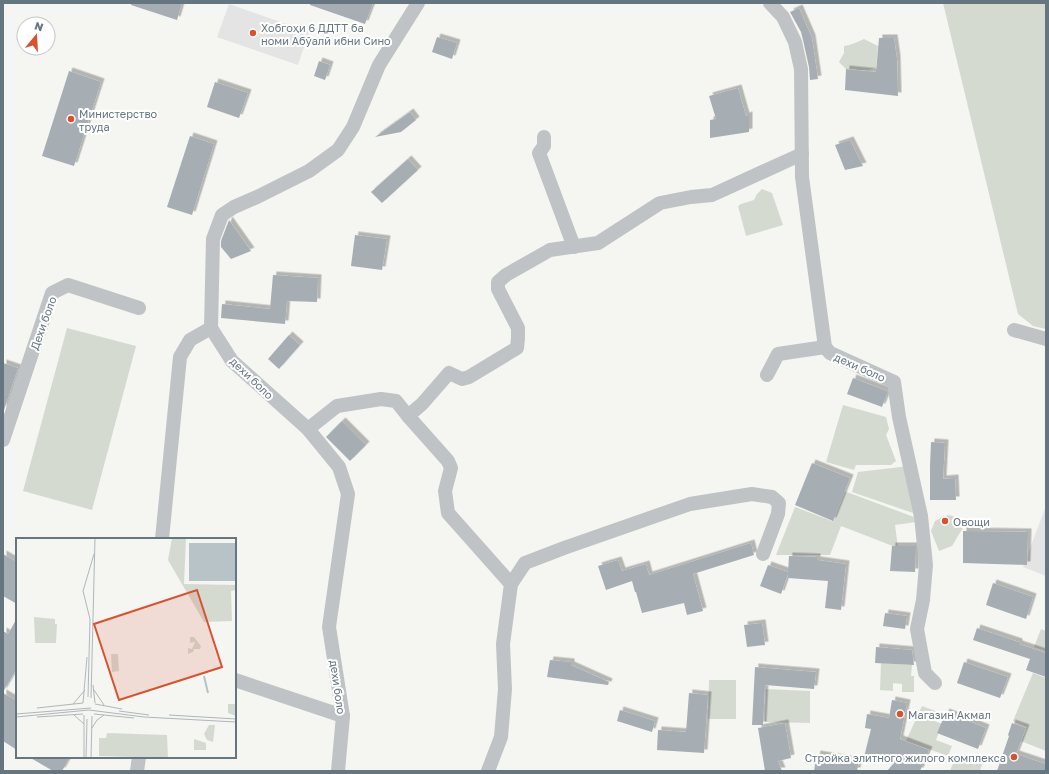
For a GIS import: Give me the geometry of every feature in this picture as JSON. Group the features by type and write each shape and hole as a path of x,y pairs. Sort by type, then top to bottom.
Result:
{"street":[{"path":"162,538 180,357 190,340 211,328 213,239 222,215 234,207 309,171 338,150 353,127 379,65 418,3"},
{"name":"дехи боло","path":"770,3 783,17 795,42 801,69 802,177 825,347 830,353 894,382 899,417 921,516 926,565 923,600 917,629 924,674 935,683"},
{"path":"544,136 544,146 539,153 574,247"},
{"path":"408,416 422,404 449,372 462,379 469,377 517,348 518,328 498,289 498,282 506,275 550,250 598,243 660,203 691,197 712,195 802,154"},
{"name":"Дехи боло","path":"3,440 52,293 68,285 139,308"},
{"name":"дехи боло","path":"211,328 232,361 308,429 339,466 348,494 328,627 343,716 338,771"},
{"path":"1014,330 1046,339"},
{"path":"767,375 778,354 825,347"},
{"path":"308,429 337,406 381,399 396,401 448,461 451,468 445,491 448,513 511,584"},
{"path":"488,771 501,737 505,689 503,644 511,584 526,563 564,548 690,504 752,494 772,497 778,503 778,514 763,554"},
{"path":"236,680 343,716"},
{"path":"137,771 138,758"}],"shaded area":[{"path":"943,3 1046,3 1046,329 1033,326 1018,314"},
{"path":"229,4 309,32 298,65 217,37"},
{"path":"864,39 878,46 876,68 865,70 846,69 839,62 844,53 844,46"},
{"path":"762,189 772,193 783,225 746,236 738,206 754,200"},
{"path":"67,328 136,346 92,510 23,491"},
{"path":"843,405 886,417 889,429 886,435 896,461 891,465 856,465 854,470 826,462"},
{"path":"909,466 916,522 895,525 898,548 841,526 830,555 776,555 795,507 832,521 844,491 914,517 913,513 852,492 858,472"},
{"path":"1046,506 1046,576 1023,567"},
{"path":"949,515 955,517 964,526 952,546 939,551 931,531 935,521"},
{"path":"1041,629 1046,631 1046,651 1034,647"},
{"path":"881,663 912,665 911,676 914,676 914,692 902,692 902,684 893,683 893,691 880,690"},
{"path":"1033,673 1046,678 1046,751 1021,741 1027,727 1013,721"},
{"path":"709,680 736,680 736,719 708,719"},
{"path":"766,689 810,691 810,723 765,722"},
{"path":"922,706 938,712 935,721 942,724 936,740 952,746 948,756 906,741"},
{"path":"956,755 982,764 980,771 950,771"}],"building":[{"path":"131,3 182,3 177,20 131,5"},
{"path":"310,3 373,3 365,24 310,5"},
{"path":"799,8 812,38 818,79 810,80 809,67 801,32 790,12"},
{"path":"437,37 457,43 452,59 432,52"},
{"path":"879,38 894,38 897,59 898,96 845,90 846,69 876,72"},
{"path":"319,61 330,65 325,80 314,76"},
{"name":"Министерство труда","path":"69,71 101,82 74,166 42,156"},
{"path":"215,82 248,93 239,118 207,107"},
{"path":"738,88 746,116 749,115 749,132 710,138 710,120 716,119 709,96"},
{"path":"410,112 416,120 401,132 375,137"},
{"path":"190,136 214,144 192,215 167,207"},
{"path":"850,140 863,166 845,170 835,145"},
{"path":"408,159 418,170 382,203 371,192"},
{"path":"229,220 251,251 231,259 221,247 221,241"},
{"path":"355,235 387,239 382,270 351,266"},
{"path":"273,275 318,278 317,302 287,301 285,324 221,318 222,304 270,309"},
{"path":"289,335 300,345 279,369 268,359"},
{"path":"3,363 18,368 3,413"},
{"path":"853,378 887,391 882,407 847,394"},
{"path":"342,421 366,445 350,461 326,437"},
{"path":"931,442 945,443 943,479 955,478 956,500 930,500"},
{"path":"812,463 850,478 833,521 795,505"},
{"path":"963,531 1028,532 1027,565 963,563"},
{"path":"751,543 754,555 693,574 703,611 687,615 684,603 642,613 632,581 606,590 598,566 618,560 622,571 646,564 649,575"},
{"path":"892,546 916,546 915,572 890,571"},
{"path":"3,554 16,561 16,603 3,596"},
{"path":"789,556 817,557 817,560 846,564 841,610 825,608 828,581 788,578 788,574 781,594 760,586 768,565 788,572"},
{"path":"993,583 1033,597 1026,619 986,605"},
{"path":"885,613 907,616 905,629 883,626"},
{"path":"16,620 16,670 3,692 3,631 8,634"},
{"path":"762,623 765,645 747,647 744,625"},
{"path":"977,628 1046,653 1046,677 1026,670 1030,659 973,640"},
{"path":"876,647 912,650 914,665 875,663"},
{"path":"550,660 571,662 571,665 609,682 608,685 547,677"},
{"path":"964,662 1008,677 1000,698 957,683"},
{"path":"755,667 816,672 814,689 765,685 763,725 752,725"},
{"path":"3,693 16,700 16,749 3,741"},
{"path":"689,693 708,695 704,753 657,750 658,730 686,732"},
{"path":"892,700 907,703 900,739 929,750 920,771 887,771 893,764 864,757 871,729 865,728 867,714 889,718"},
{"path":"620,710 655,721 652,732 617,721"},
{"path":"946,712 986,728 978,749 937,733"},
{"path":"785,723 791,758 778,761 782,771 765,771 758,728"},
{"name":"Стройка элитного жилого комплекса","path":"1012,723 1026,728 1016,754 1046,764 1046,771 997,771"},
{"path":"817,754 859,761 857,771 814,771"},
{"path":"31,758 69,758 62,771 53,771"}],"place":[{"name":"Хобгоҳи 6 ДДТТ ба номи Абӯалӣ ибни Сино","path":"253,33"},
{"name":"Министерство труда","path":"71,119"},
{"name":"Овощи","path":"945,521"},
{"name":"Магазин Акмал","path":"900,714"},
{"name":"Стройка элитного жилого комплекса","path":"1014,757"}]}
